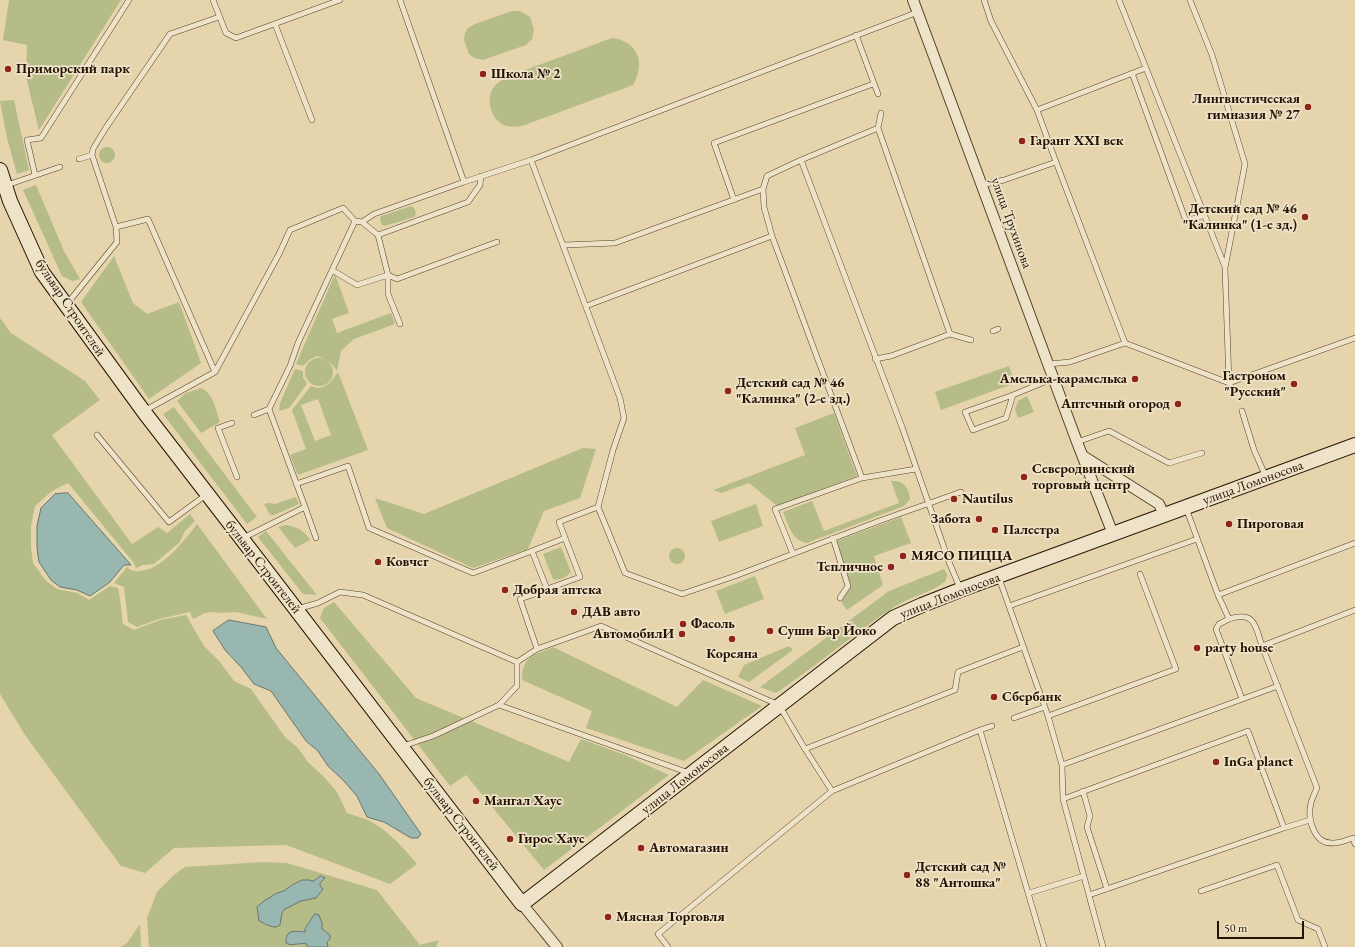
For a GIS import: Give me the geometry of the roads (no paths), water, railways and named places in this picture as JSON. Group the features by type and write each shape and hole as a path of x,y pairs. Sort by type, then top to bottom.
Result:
{"street":[{"name":"улица Трухинова","path":"916,4 1083,456 1114,534"},
{"name":"бульвар Строителей","path":"0,170 16,215 42,272 66,306 206,494 522,904 557,947"},
{"name":"улица Ломоносова","path":"522,904 893,618 960,590 999,577 1355,445"},
{"path":"1083,456 1159,504 1164,515"}],"lane":[{"path":"35,175 27,140 41,138 129,0"},
{"path":"213,0 226,33 236,38 340,0"},
{"path":"400,0 464,182"},
{"path":"984,0 991,21 1037,110 1125,343"},
{"path":"1119,0 1225,268"},
{"path":"1190,0 1212,55 1245,164 1225,268 1230,383 1233,390"},
{"path":"362,222 374,214 531,160 856,35 916,4"},
{"path":"66,306 117,242 116,228 92,155 93,149 170,34 219,17"},
{"path":"275,24 312,120"},
{"path":"856,35 878,94"},
{"path":"1037,110 1146,68"},
{"path":"1132,73 1186,221 1205,215"},
{"path":"734,200 714,143 873,84"},
{"path":"881,113 878,128 950,334"},
{"path":"862,478 772,236 764,207 763,189 767,176 878,128"},
{"path":"79,159 92,155"},
{"path":"531,160 620,398 624,418 613,450 598,507 626,573 682,594 735,576 928,502 961,492"},
{"path":"801,160 902,427 948,562 960,590"},
{"path":"982,185 1004,180 1056,162"},
{"path":"5,186 60,167"},
{"path":"378,236 468,202 480,184 481,176"},
{"path":"564,245 615,243 763,189"},
{"path":"144,412 216,372 279,254 290,230 343,208 355,221 362,222 378,236 388,275 388,294 400,324"},
{"path":"116,228 148,219 216,372"},
{"path":"254,415 269,409 290,366 298,342 355,221"},
{"path":"586,306 772,236"},
{"path":"332,270 357,285 388,275 397,279 498,242"},
{"path":"875,359 891,356 950,334 971,340"},
{"path":"1049,364 1070,362 1125,343 1230,383 1355,338"},
{"path":"1013,395 1006,418 973,430 965,412 1013,395 1054,378"},
{"path":"269,409 316,538"},
{"path":"1242,411 1254,450 1266,477"},
{"path":"232,423 218,428 237,477"},
{"path":"1078,442 1109,430 1169,463 1202,453"},
{"path":"97,435 169,522 206,494"},
{"path":"296,484 348,466 369,528 473,573 565,538"},
{"path":"793,554 775,509 862,478 916,469"},
{"path":"242,539 305,507"},
{"path":"537,649 520,599 580,577 559,522 598,507"},
{"path":"1186,507 1218,595 1229,619"},
{"path":"833,538 848,586 840,598"},
{"path":"1009,606 1197,539"},
{"path":"1218,595 1355,544"},
{"path":"532,551 542,591"},
{"path":"1048,716 1176,669 1140,574"},
{"path":"999,577 1048,716 1062,765 1063,799 1103,947"},
{"path":"296,610 318,603 340,592 363,595 517,662"},
{"path":"1262,646 1355,610"},
{"path":"1242,699 1216,629 1219,624 1240,615 1249,617 1254,624 1317,788 1311,801 1309,813 1310,820 1316,834 1323,841 1334,844 1354,840"},
{"path":"517,662 537,649 601,626 779,705 804,749 832,791"},
{"path":"804,749 955,690 958,672 1023,647"},
{"path":"401,747 433,736 499,705 517,686 517,662"},
{"path":"1062,765 1278,686"},
{"path":"499,705 692,774"},
{"path":"1014,718 1045,708"},
{"path":"668,947 658,934 832,791 992,726"},
{"path":"980,730 1044,947"},
{"path":"1063,799 1248,732 1284,828"},
{"path":"1083,791 1090,816 1087,827 1107,888"},
{"path":"1089,895 1310,820"},
{"path":"1201,891 1277,865 1298,920 1318,929 1325,947"},
{"path":"1029,893 1084,876"}],"water":[{"path":"68,493 131,565 124,565 110,582 90,596 77,590 60,587 51,580 39,562 37,548 37,526 41,508 55,494"},
{"path":"229,620 266,627 276,648 379,774 421,834 418,838 411,838 384,822 367,817 357,796 328,766 318,751 306,741 271,691 254,684 225,650 213,631"},
{"path":"321,876 325,878 320,883 320,886 323,889 316,898 301,901 285,909 282,913 280,925 273,927 259,921 257,907 264,901 302,880 313,881"},
{"path":"315,914 319,915 322,923 322,929 330,935 330,939 327,942 328,947 307,947 307,944 291,945 286,943 286,938 289,933 294,931 305,932 305,929"}],"place":[{"name":"Приморский парк","path":"8,69"},
{"name":"Школа № 2","path":"483,74"},
{"name":"Лингвистическая гимназия № 27","path":"1308,107"},
{"name":"Гарант XXI век","path":"1022,141"},
{"name":"Детский сад № 46 \"Калинка\" (1-е зд.)","path":"1305,217"},
{"name":"Амелька-карамелька","path":"1135,379"},
{"name":"Гастроном \"Русский\"","path":"1294,384"},
{"name":"Детский сад № 46 \"Калинка\" (2-е зд.)","path":"728,391"},
{"name":"Аптечный огород","path":"1178,404"},
{"name":"Северодвинский торговый центр","path":"1024,477"},
{"name":"Nautilus","path":"954,499"},
{"name":"Забота","path":"979,519"},
{"name":"Пироговая","path":"1229,524"},
{"name":"Палестра","path":"995,530"},
{"name":"МЯСО ПИЦЦА","path":"903,556"},
{"name":"Ковчег","path":"378,562"},
{"name":"Тепличное","path":"891,567"},
{"name":"Добрая аптека","path":"505,590"},
{"name":"ДАВ авто","path":"574,612"},
{"name":"Фасоль","path":"683,624"},
{"name":"Суши Бар Йоко","path":"770,631"},
{"name":"АвтомобилИ","path":"682,634"},
{"name":"Кореяна","path":"732,639"},
{"name":"party house","path":"1197,648"},
{"name":"Сбербанк","path":"994,697"},
{"name":"InGa planet","path":"1216,762"},
{"name":"Мангал Хаус","path":"476,801"},
{"name":"Гирос Хаус","path":"510,839"},
{"name":"Автомагазин","path":"641,848"},
{"name":"Детский сад № 88 \"Антошка\"","path":"907,875"},
{"name":"Мясная Торговля","path":"608,917"}]}
